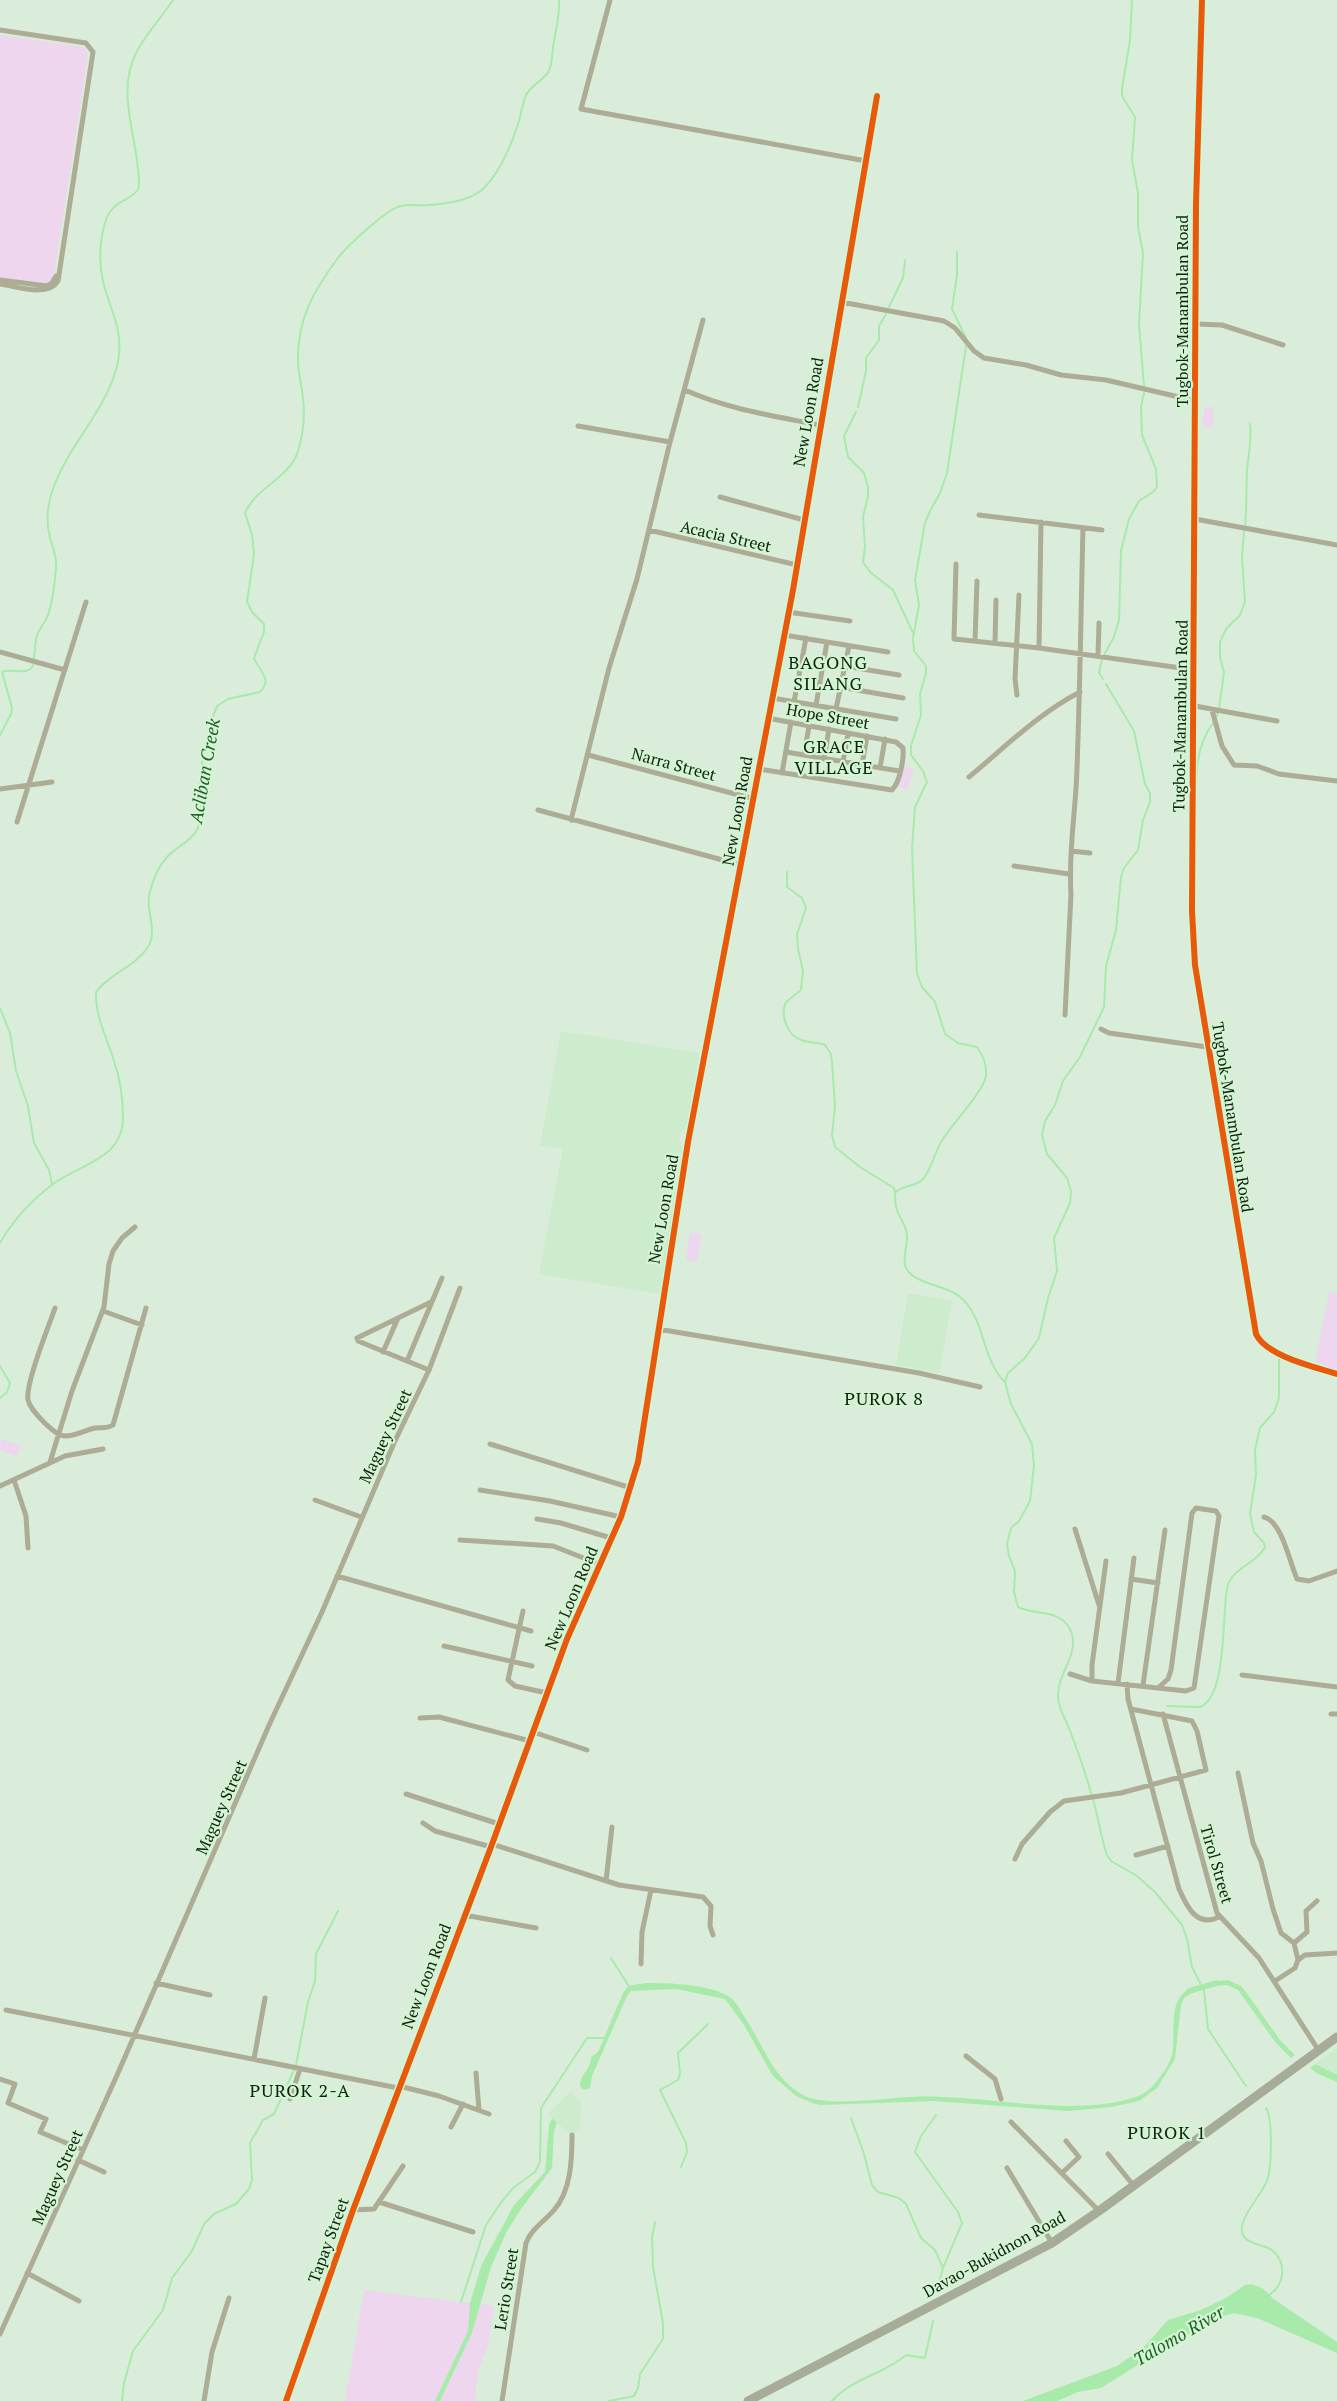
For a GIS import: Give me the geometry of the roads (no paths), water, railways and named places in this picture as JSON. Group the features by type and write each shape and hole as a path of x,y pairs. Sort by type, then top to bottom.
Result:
{"highway":[{"name":"Davao-Bukidnon Road","path":"748,2401 1052,2243 1134,2186 1337,2038"}],"street":[{"path":"610,0 581,109 866,161"},
{"name":"Tugbok-Manambulan Road","path":"1202,0 1196,204 1193,942 1207,1047 1256,1334 1264,1346 1270,1349 1337,1374"},
{"path":"0,32 82,45 89,50 90,59 54,280 50,285 42,286 0,280"},
{"path":"0,32 86,43 92,52 58,282 49,289 40,290 0,284"},
{"name":"New Loon Road","path":"399,2087 499,1824 574,1619 620,1517 631,1488 640,1452 688,1142 797,565 819,425 877,96"},
{"path":"840,302 944,321 955,328 974,351 984,358 1026,365 1061,375 1106,380 1196,401"},
{"path":"571,820 609,668 637,579 670,442 703,320"},
{"path":"1196,324 1222,325 1283,345"},
{"path":"685,390 746,410 819,425"},
{"path":"578,426 670,442"},
{"path":"720,497 804,520"},
{"path":"979,515 1102,530"},
{"path":"1195,518 1337,545"},
{"path":"1039,648 1041,522"},
{"path":"1065,1015 1071,894 1069,874 1080,692 1083,528"},
{"name":"Acacia Street","path":"649,530 797,565"},
{"path":"956,564 954,639 1080,653 1195,670"},
{"path":"975,641 977,581"},
{"path":"1017,695 1015,680 1019,595"},
{"path":"995,643 996,600"},
{"path":"17,822 86,602"},
{"path":"788,612 850,621"},
{"path":"1098,656 1100,623"},
{"path":"784,635 888,652"},
{"path":"794,702 806,638"},
{"path":"816,706 827,642"},
{"path":"836,708 849,646"},
{"path":"0,652 65,670"},
{"path":"844,666 899,675"},
{"path":"840,687 903,698"},
{"path":"968,777 1043,717 1080,692"},
{"path":"772,698 896,719"},
{"path":"1195,706 1278,721"},
{"path":"1212,710 1222,746 1234,765 1258,766 1288,776 1337,781"},
{"name":"Hope Street","path":"768,718 884,739"},
{"path":"782,773 791,722"},
{"path":"804,755 809,726"},
{"path":"824,759 829,729"},
{"path":"843,762 848,733"},
{"path":"862,765 867,736"},
{"path":"759,769 893,789 899,771 903,748 898,743 884,739 880,768"},
{"path":"786,752 899,771"},
{"name":"Narra Street","path":"588,755 754,799"},
{"path":"0,789 52,782"},
{"path":"538,810 741,865"},
{"path":"1071,851 1090,854"},
{"path":"1014,866 1069,874"},
{"path":"1101,1029 1109,1033 1207,1047"},
{"path":"50,1462 58,1434 103,1311 113,1251 122,1238 135,1227"},
{"path":"407,1361 442,1278"},
{"name":"Maguey Street","path":"0,2334 428,1370 460,1288"},
{"path":"428,1370 358,1341 357,1337 432,1302"},
{"path":"55,1308 34,1370 28,1399 32,1408 58,1434 72,1435 113,1425 146,1308"},
{"path":"103,1311 142,1325"},
{"path":"383,1352 398,1318"},
{"path":"658,1329 919,1373 980,1387"},
{"path":"490,1444 631,1488"},
{"path":"0,1486 50,1462 73,1454 103,1449"},
{"path":"14,1480 26,1516 28,1548"},
{"path":"480,1490 543,1499 620,1517"},
{"path":"315,1500 361,1518"},
{"path":"1070,1674 1092,1681 1190,1691 1196,1685 1219,1516 1216,1511 1196,1508 1192,1513 1171,1670 1168,1679 1160,1687"},
{"path":"1264,1517 1270,1518 1274,1523 1297,1579 1309,1581 1337,1571"},
{"path":"537,1520 561,1523 612,1538"},
{"path":"1075,1529 1100,1607"},
{"path":"1143,1685 1165,1530"},
{"path":"460,1540 554,1546 599,1564"},
{"path":"1118,1683 1134,1558"},
{"path":"1092,1681 1091,1671 1106,1561"},
{"path":"337,1576 530,1631"},
{"path":"1131,1579 1158,1583"},
{"path":"523,1611 508,1676 509,1683 547,1693"},
{"path":"444,1646 532,1666"},
{"path":"1242,1675 1337,1687"},
{"path":"1127,1684 1131,1709 1179,1889 1188,1907 1202,1920 1219,1917"},
{"path":"1016,1859 1022,1844 1057,1805 1064,1801 1089,1799 1203,1772 1206,1765 1192,1721 1131,1709"},
{"name":"Tirol Street","path":"1162,1714 1219,1917 1255,1952 1319,2051"},
{"path":"420,1718 439,1717 530,1741"},
{"path":"533,1732 587,1750"},
{"path":"1238,1773 1253,1843 1261,1861 1273,1909 1282,1933 1294,1943 1298,1960"},
{"path":"406,1794 499,1824"},
{"path":"423,1824 435,1831 491,1845 606,1882 697,1896 708,1900 711,1906 710,1926 713,1935"},
{"path":"606,1882 612,1827"},
{"path":"1136,1855 1168,1846"},
{"path":"641,1964 642,1926 651,1890"},
{"path":"1294,1943 1307,1932 1306,1911 1317,1901"},
{"path":"464,1915 536,1928"},
{"path":"1275,1981 1293,1970 1298,1960 1308,1954 1337,1953"},
{"path":"156,1983 210,1995"},
{"path":"254,2059 266,1998"},
{"path":"6,2010 399,2087 463,2104 489,2114"},
{"path":"966,2056 995,2079 1001,2099"},
{"path":"290,2098 300,2068"},
{"path":"476,2074 479,2110"},
{"path":"0,2079 15,2084 8,2102 46,2119 40,2132 83,2150"},
{"name":"Tapay Street","path":"286,2401 353,2210 399,2087"},
{"path":"451,2127 463,2104"},
{"path":"1011,2122 1099,2211"},
{"name":"Lerio Street","path":"502,2401 526,2243 532,2232 555,2210 564,2196 568,2184 572,2135"},
{"path":"1062,2173 1079,2157 1066,2141"},
{"path":"1108,2154 1134,2186"},
{"path":"78,2160 104,2172"},
{"path":"353,2210 372,2210 380,2202 403,2166"},
{"path":"1007,2168 1052,2243"},
{"path":"380,2202 473,2232"},
{"path":"27,2273 79,2301"},
{"path":"204,2401 212,2352 228,2298"}],"water":[{"path":"1228,1980 1241,1986 1280,2040 1295,2055 1291,2058 1276,2043 1238,1990 1227,1985 1212,1986 1210,1982"},
{"path":"646,1983 699,1987 720,1992 731,1998 777,2071 785,2081 805,2096 827,2101 910,2097 966,2098 1054,2106 1083,2106 1110,2103 1136,2097 1148,2090 1164,2072 1172,2055 1174,2015 1179,1998 1195,1986 1197,1990 1185,1997 1181,2004 1175,2059 1157,2088 1139,2101 1111,2107 1068,2111 934,2101 820,2105 812,2103 796,2096 773,2076 744,2025 725,1999 676,1989 631,1991 627,1996 592,2076 590,2088 584,2090 580,2086 580,2082 591,2061 591,2057 598,2052 623,1993 628,1986"},
{"path":"1315,2064 1337,2075 1337,2082 1318,2074 1310,2068"},
{"path":"552,2118 557,2123 554,2131 552,2168 507,2231 491,2267 472,2333 440,2401 435,2401 468,2331 470,2303 482,2264 514,2205 545,2172 549,2125"},
{"name":"Talomo River","path":"1251,2284 1262,2288 1275,2300 1337,2342 1337,2353 1257,2318 1234,2313 1223,2316 1181,2338 1101,2388 1078,2392 1057,2401 1023,2401 1117,2366 1143,2348 1168,2320 1201,2310 1226,2298 1245,2285"}],"waterway":[{"path":"34,658 37,635 48,615 55,578 56,559 50,538 48,520 48,507 51,495 68,457 97,412 113,380 118,362 118,330 103,281 100,249 105,224 110,211 133,195 139,187 128,101 131,67 141,44 173,0"},
{"name":"Acliban Creek","path":"0,1243 17,1218 38,1197 53,1184 108,1152 116,1143 121,1132 123,1118 122,1097 116,1068 99,1019 96,992 108,980 143,954 151,940 152,926 149,895 155,876 167,857 191,838 200,822 199,792 201,768 217,706 228,699 260,692 264,687 264,675 254,658 264,632 264,624 252,612 247,602 254,554 252,535 245,513 256,497 288,469 298,451 304,411 298,366 298,346 300,332 309,306 321,282 343,252 387,213 401,206 442,204 465,199 479,192 490,181 501,165 509,147 526,95 549,71 558,19 559,0"},
{"path":"1132,0 1130,40 1122,96 1135,117 1132,160 1138,193 1138,227 1143,253 1139,324 1144,386"},
{"path":"957,252 957,275 952,309 966,338"},
{"path":"889,307 903,278 905,260"},
{"path":"858,407 866,371 866,358 879,340 879,326 886,314"},
{"path":"895,1193 901,1188 916,1184 922,1180 940,1144 984,1083 986,1076 984,1060 977,1047 958,1043 945,1034 935,1002 922,987 917,974 912,848 915,807 927,782 923,771 911,755 911,746 921,715 920,694 926,673 926,666 914,651 913,638 919,605 915,580 925,523 940,493 947,473 966,346"},
{"path":"1104,655 1114,637 1119,620 1121,551 1129,519 1139,501 1157,487 1156,469 1142,435 1141,407 1144,393"},
{"path":"856,412 844,436 848,457 864,473 868,487 863,517 865,547 863,562 870,572 893,590 914,635"},
{"path":"1245,526 1247,471 1251,437 1250,424"},
{"path":"1219,709 1224,672 1220,657 1220,642 1226,629 1240,615 1245,602 1242,557 1244,531"},
{"path":"1102,659 1099,673 1103,679"},
{"path":"0,735 11,714 12,708 2,672 25,671 32,667 34,663"},
{"path":"1106,684 1134,731 1145,784 1150,793 1150,802 1143,820 1138,850 1124,868 1121,877 1116,930 1106,966 1104,1007 1080,1057 1063,1081 1055,1105 1045,1121 1042,1135 1047,1154 1067,1178 1071,1191 1070,1203 1054,1238 1057,1271 1048,1298 1039,1338 1025,1358 1008,1373 1005,1382 1011,1404 1032,1444 1034,1466 1030,1501 1019,1521 1011,1528 1007,1544 1015,1571 1014,1592 1018,1607 1061,1619 1071,1631 1073,1648 1061,1680 1058,1700 1086,1777 1107,1855 1111,1861 1137,1876 1155,1892 1182,1925 1187,1939 1192,1967 1204,1991 1208,2029 1246,2086"},
{"path":"1215,720 1218,713"},
{"path":"1196,804 1200,752 1207,732 1213,723"},
{"path":"787,872 787,887 802,898 806,908 797,934 803,971 801,990 786,1002 784,1018 792,1034 804,1041 825,1045 831,1054 835,1106 832,1135 835,1147 860,1167 894,1188 896,1207 907,1234 906,1268 916,1278 953,1292 968,1305 979,1327 991,1362 1005,1382"},
{"path":"0,1008 10,1033 16,1071 28,1106 34,1143 49,1170 52,1184"},
{"path":"1167,1706 1200,1707 1209,1700 1215,1688 1219,1672 1229,1582 1238,1571 1256,1558 1265,1547 1264,1543 1254,1532 1250,1514 1256,1475 1255,1450 1260,1428 1274,1412 1279,1398 1279,1357"},
{"name":"Acliban Creek","path":"0,1366 10,1383 7,1392 0,1398"},
{"path":"296,2065 308,2002 315,1981 316,1954 338,1911"},
{"path":"611,1958 630,1988"},
{"path":"1189,1991 1217,1983"},
{"path":"681,2167 687,2152 686,2143 660,2090 678,2080 680,2073 678,2053 708,2024"},
{"path":"461,2302 486,2225 513,2188 535,2172 540,2162 541,2108 587,2038 604,2038"},
{"path":"122,2401 124,2383 133,2351 163,2310 172,2278 192,2251 204,2224 214,2214 236,2204 249,2189 252,2180 250,2143 263,2120 274,2114 294,2070"},
{"path":"1266,2108 1271,2133 1270,2168 1266,2183 1246,2214 1242,2232 1248,2240 1272,2250 1280,2261 1282,2267 1281,2280 1269,2295"},
{"path":"936,2115 921,2136 915,2152 958,2212 962,2223 943,2268 937,2289"},
{"path":"851,2118 864,2154 872,2185 878,2192 899,2198 906,2204 921,2238 935,2250 943,2268"},
{"path":"609,2401 634,2396 638,2388 640,2374 663,2339 663,2323 653,2267 652,2237 655,2222"},
{"path":"832,2401 850,2386 888,2367 906,2355 925,2358 933,2321"}],"district":[{"name":"BAGONG SILANG","path":"828,673"},
{"name":"GRACE VILLAGE","path":"834,758"},
{"name":"PUROK 8","path":"884,1399"},
{"name":"PUROK 2-A","path":"300,2091"},
{"name":"PUROK 1","path":"1167,2133"}]}
